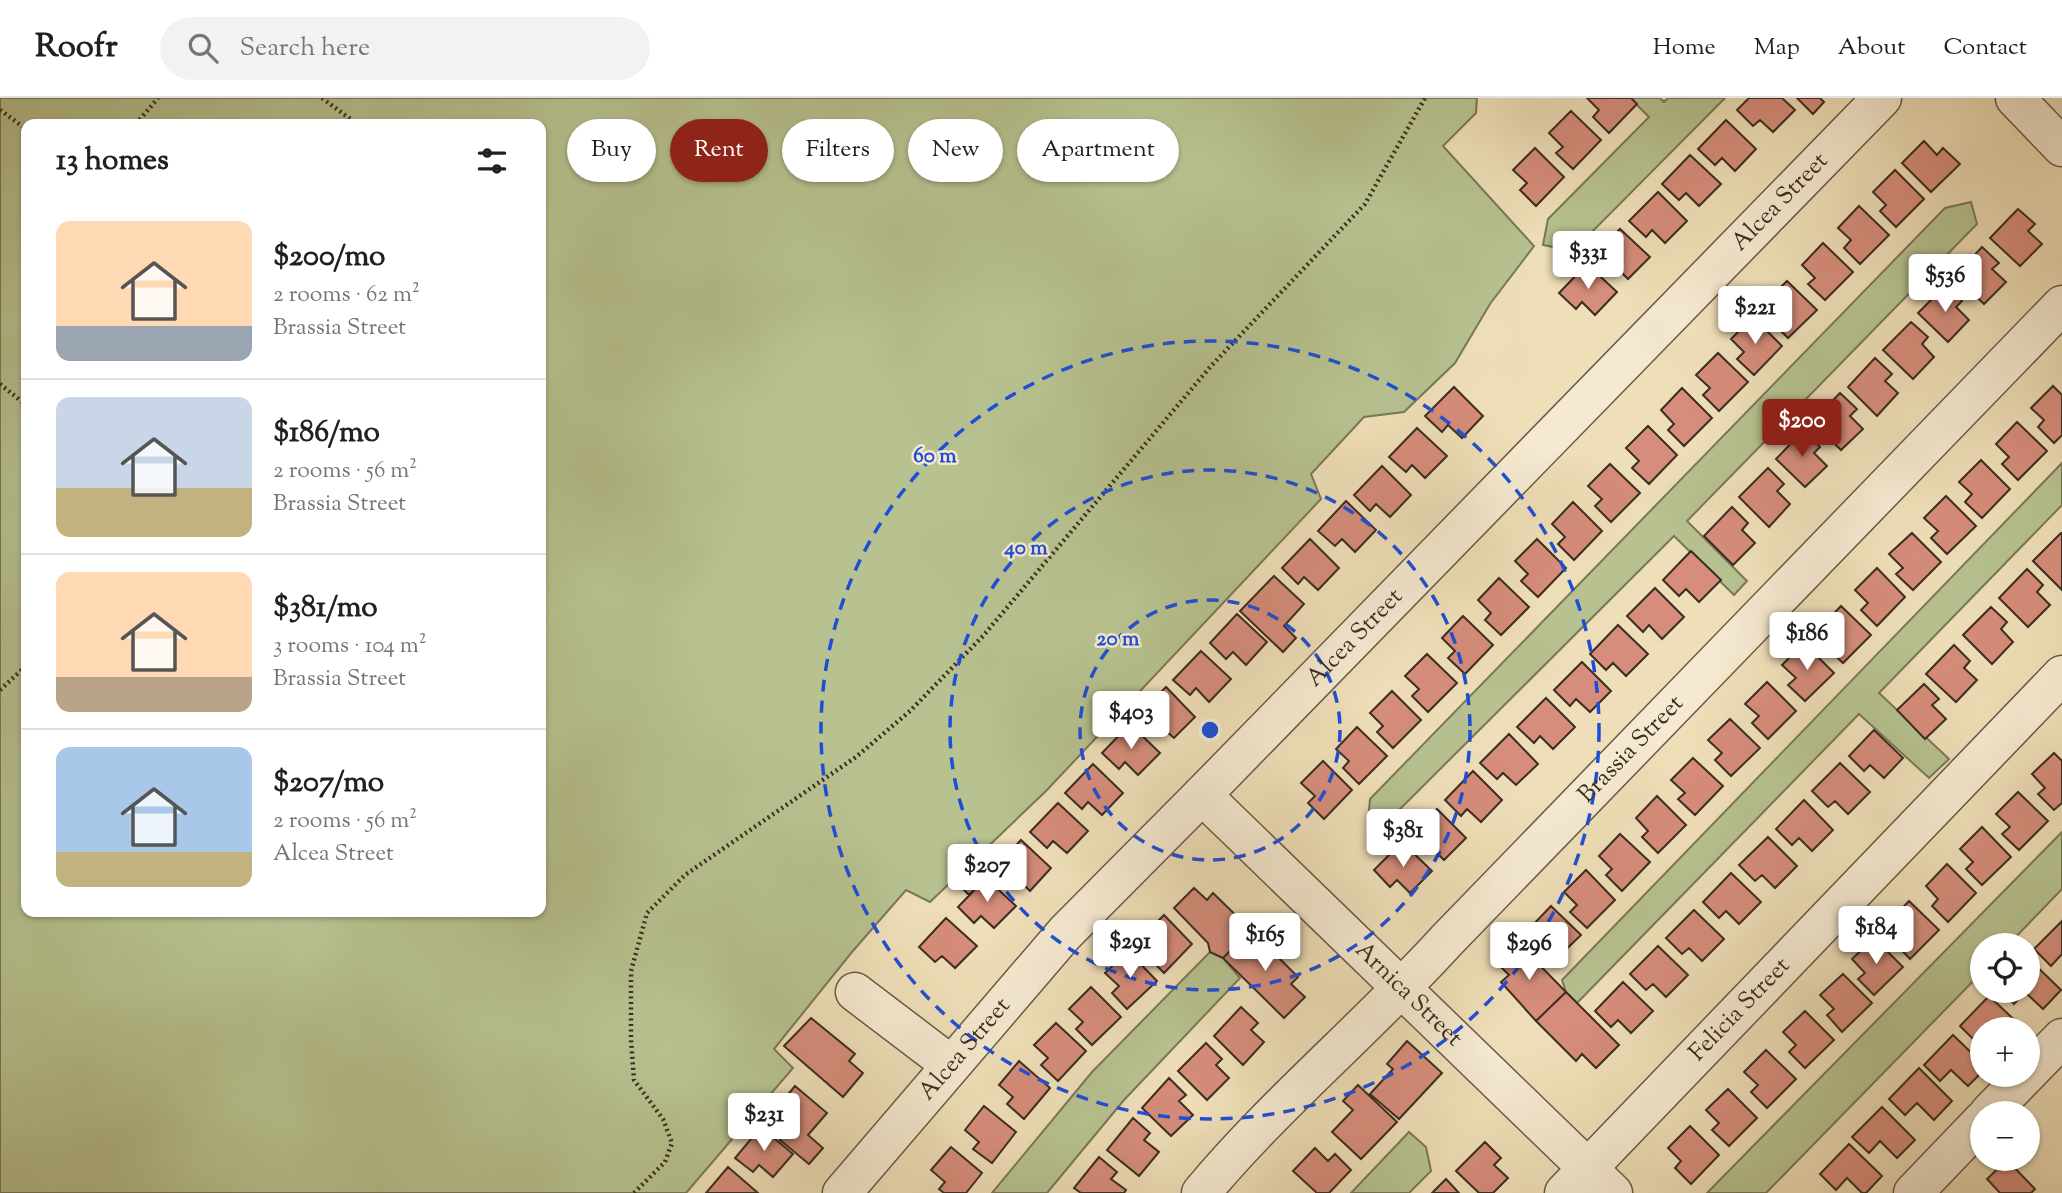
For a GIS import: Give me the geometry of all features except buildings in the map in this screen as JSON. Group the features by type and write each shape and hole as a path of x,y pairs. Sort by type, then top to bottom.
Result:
{"street":[{"name":"Alcea Street","path":"842,1193 1065,933 1882,98"},
{"path":"2015,98 2062,146"},
{"name":"Brassia Street","path":"1201,1193 1262,1127 1403,988 2062,304"},
{"name":"Felicia Street","path":"1589,1185 2062,675"},
{"name":"Arnica Street","path":"1202,795 1403,988 1589,1185"},
{"path":"855,992 951,1065"},
{"path":"2040,1061 2062,1038"},
{"path":"2001,1101 2014,1087"},
{"path":"1924,1189 1970,1135"}],"path":[{"path":"140,119 158,98"},
{"path":"322,98 350,119"},
{"path":"634,1193 665,1162 671,1143 663,1119 634,1080 631,971 647,913 685,875 856,757 911,711 1015,600 1211,366 1365,204 1425,98"},
{"path":"0,110 21,125"},
{"path":"0,384 21,401"},
{"path":"0,690 21,671"}],"green space":[{"path":"0,98 1477,98 1476,113 1443,146 1534,246 1490,304 1455,363 1404,412 1364,417 1311,474 1321,499 1046,791 930,902 906,890 774,1049 793,1068 686,1193 0,1193"},
{"path":"1630,98 1660,98 1664,102 1668,98 1725,98 1573,251 1543,245 1548,219 1649,117"},
{"path":"1971,202 1977,224 1687,521 1747,581 1734,595 1674,536 1390,819 1368,822 1370,799 1945,208"},
{"path":"2062,463 2062,505 1879,693 1949,759 1929,778 1859,714 1577,1003 1566,992 1562,980"},
{"path":"2062,832 2062,889 2020,933 1970,933 1970,984 1766,1193 1707,1193"},
{"path":"1210,952 1223,958 1240,978 1124,1100 1047,1193 992,1193 1092,1072"},
{"path":"1409,1132 1426,1147 1431,1171 1409,1193 1351,1193"}]}
